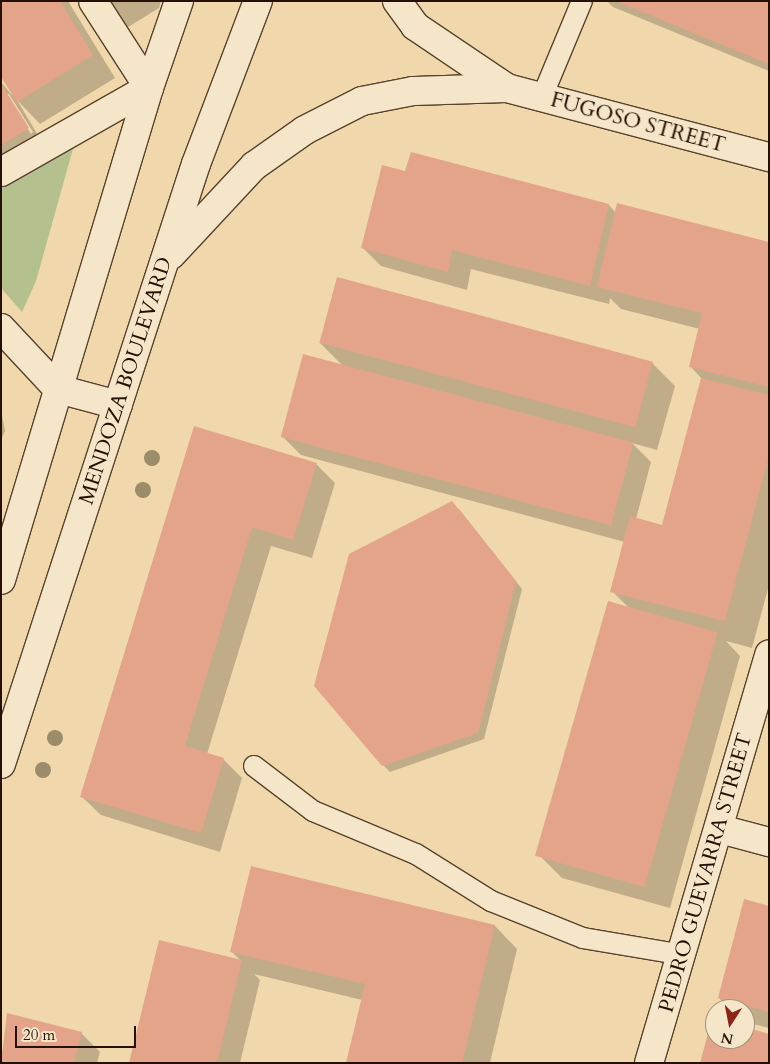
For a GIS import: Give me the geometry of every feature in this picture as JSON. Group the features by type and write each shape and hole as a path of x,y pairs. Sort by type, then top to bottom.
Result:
{"main road":[{"path":"93,1 149,88"},
{"path":"1,580 149,88 179,1"},
{"name":"MENDOZA BOULEVARD","path":"1,764 196,164 258,1"},
{"path":"397,1 415,26 507,88"},
{"path":"1,172 149,88"},
{"path":"165,262 254,166 305,130 370,99 412,91 507,88"},
{"name":"FUGOSO STREET","path":"507,88 769,157"},
{"path":"1,328 58,390 118,404"},
{"name":"PEDRO GUEVARRA STREET","path":"649,1063 720,829 769,654"},
{"path":"720,829 769,842"}],"lane":[{"path":"542,98 582,1"},
{"path":"254,766 313,811 416,854 491,901 583,938 683,955"}],"green space":[{"path":"76,138 36,281 22,312 1,288 1,185"}],"building":[{"path":"1,1 60,1 93,55 17,102 1,77"},
{"path":"616,1 769,1 769,64"},
{"path":"1,84 29,128 1,145"},
{"path":"411,152 609,204 590,286 452,250 448,272 361,248 382,165 405,171"},
{"path":"617,203 769,242 769,387 689,367 702,313 597,287"},
{"path":"337,277 653,362 635,427 319,343"},
{"path":"303,354 633,443 611,526 281,437"},
{"path":"701,378 769,395 769,456 725,621 610,592 630,516 662,525"},
{"path":"194,426 317,463 293,540 252,527 185,746 224,758 201,833 80,797"},
{"path":"452,501 516,581 478,733 382,766 314,686 349,554"},
{"path":"608,601 718,632 645,887 535,856"},
{"path":"251,866 495,925 462,1063 346,1063 365,984 230,952"},
{"path":"744,899 769,906 769,1012 755,1008 755,999 718,998"},
{"path":"159,940 242,960 217,1063 129,1063"},
{"path":"7,1013 82,1032 74,1063 1,1063"},
{"path":"755,1030 769,1034 769,1063 700,1063 705,1044 705,1049 755,1049"}]}
